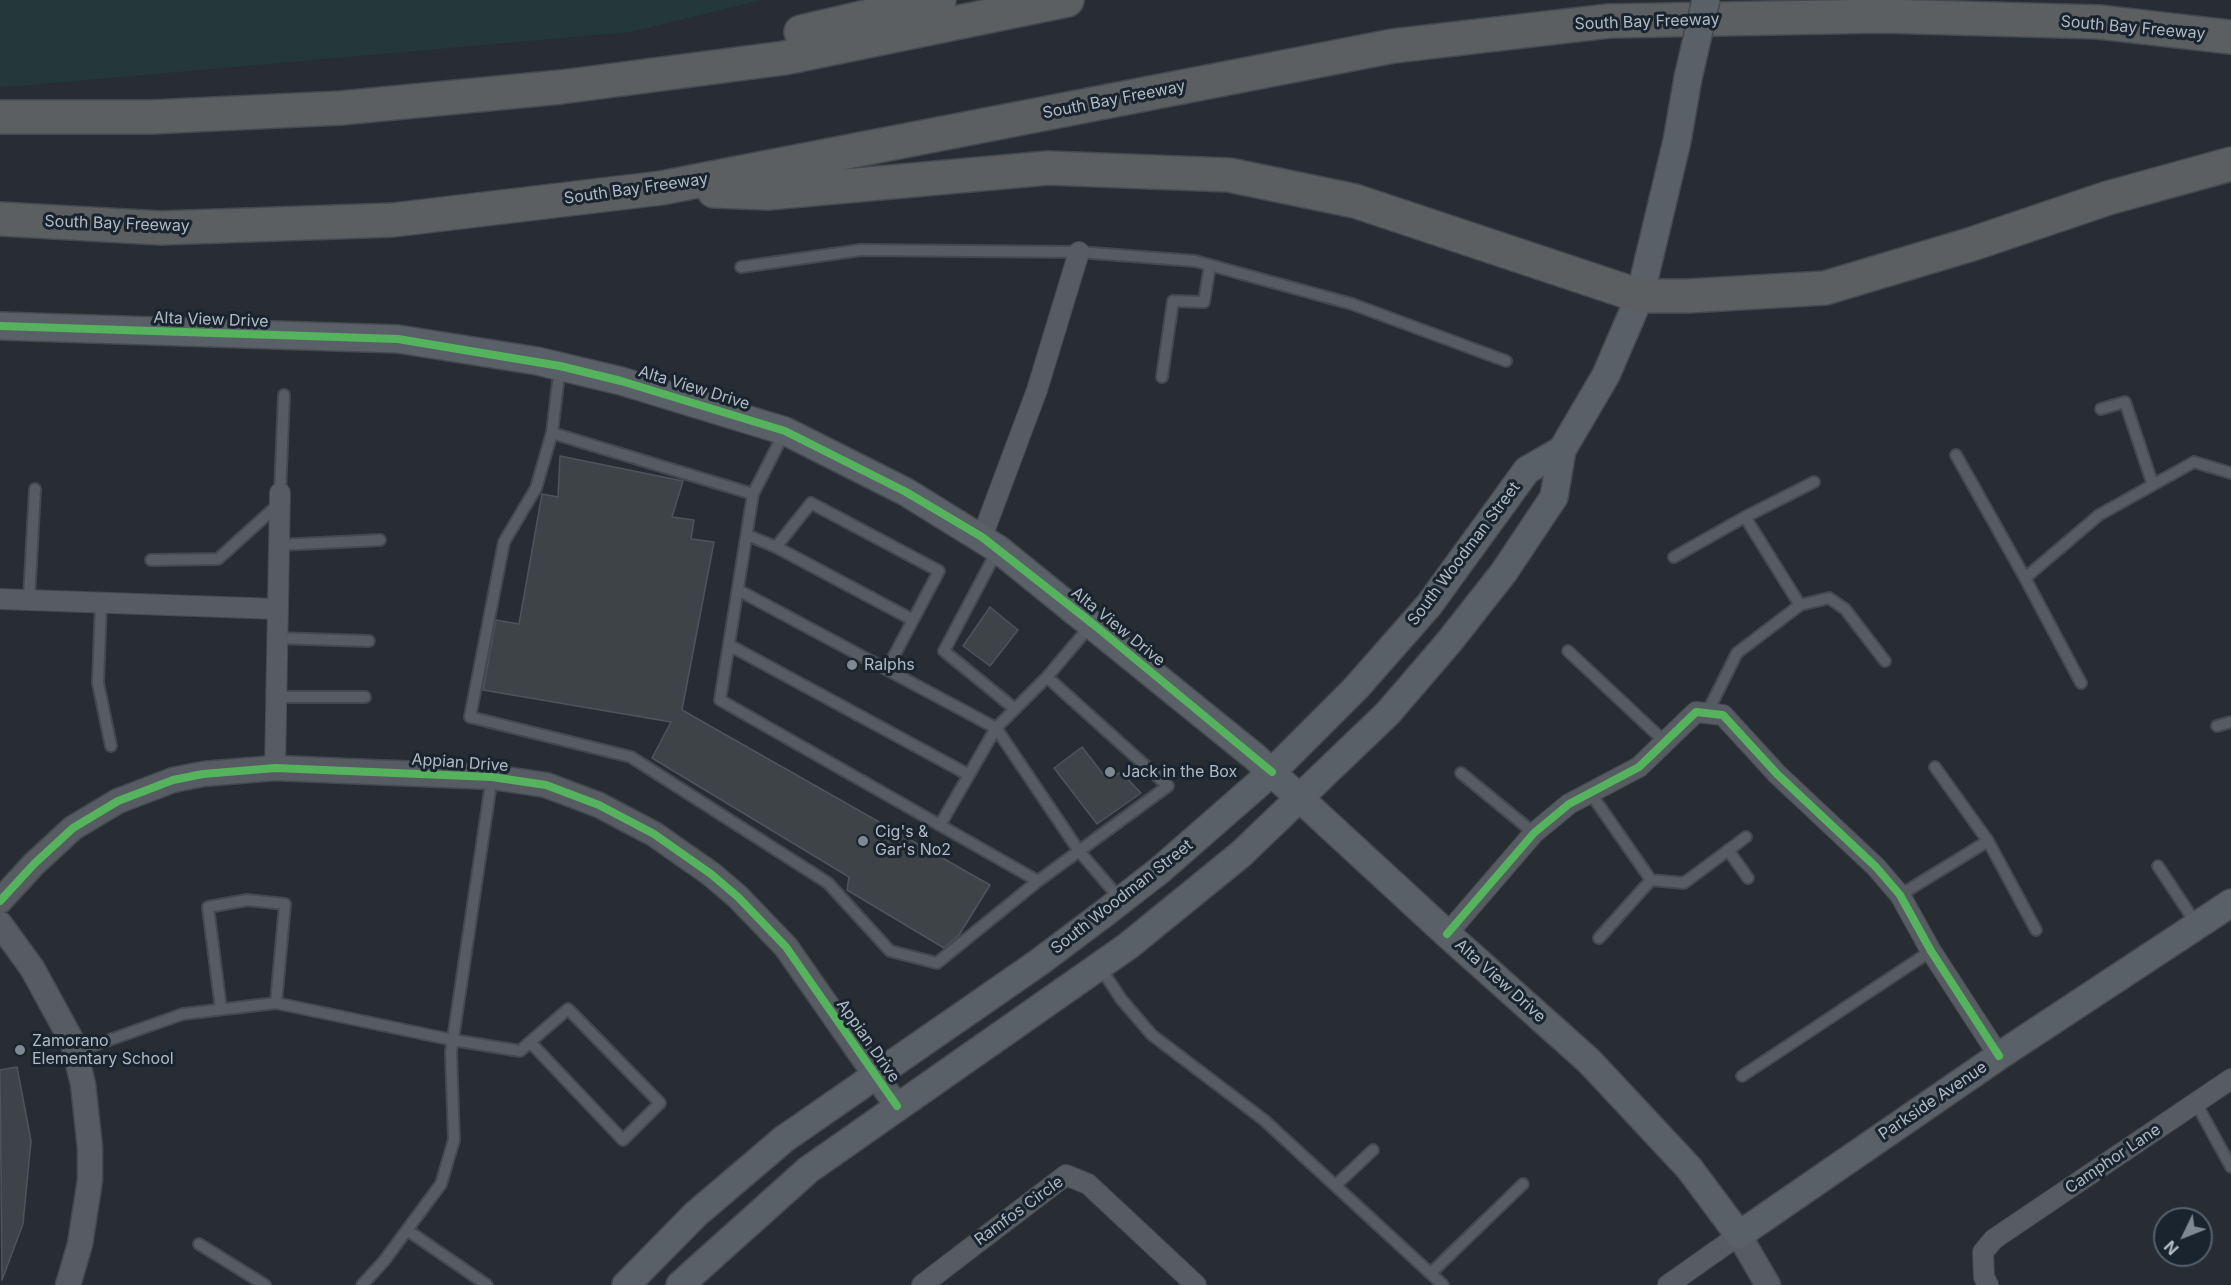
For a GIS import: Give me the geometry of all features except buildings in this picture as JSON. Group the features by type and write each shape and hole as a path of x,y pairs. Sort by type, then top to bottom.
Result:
{"highway":[{"path":"561,87 939,0"},
{"path":"0,117 151,117 341,108 561,87 784,58 1067,0"},
{"name":"South Bay Freeway","path":"0,219 160,228 393,220 661,188 1393,46 1609,21 1883,16 2099,22 2231,37"},
{"path":"661,188 768,193 1048,168 1229,175 1355,201 1640,296 1688,296 1825,288 1972,244 2108,198 2231,164"}],"main road":[{"name":"South Woodman Street","path":"680,1285 808,1170 1100,966 1241,854 1302,799 1388,713 1449,642 1504,572 1554,497 1562,450 1606,375 1640,296 1677,141 1688,78 1706,0"},
{"name":"Alta View Drive","path":"0,326 398,339 560,366 632,384 785,431 906,492 990,543 1093,624 1272,772 1447,934 1589,1061 1689,1168 1739,1234"},
{"name":"South Woodman Street","path":"626,1285 696,1214 740,1174 784,1139 1038,963 1121,900 1272,772 1335,710 1429,605 1527,470 1562,450"},
{"name":"Parkside Avenue","path":"1739,1234 1999,1056 2231,903"}],"street":[{"path":"990,543 1079,252"},
{"path":"275,768 280,498"},
{"path":"0,599 277,609"},
{"path":"1447,934 1534,833 1569,804 1639,767 1696,712 1723,715 1777,774 1876,867 1900,895 1931,951 1999,1056"},
{"name":"Appian Drive","path":"0,900 52,846 73,828 118,801 145,789 193,776 275,768 492,777 546,784 599,805 654,834 711,874 762,921 786,947 897,1106"},
{"path":"0,924 32,968 75,1052 88,1116 90,1180 80,1244 68,1285"},
{"name":"Camphor Lane","path":"1988,1285 1984,1277 1983,1252 1994,1239 2231,1079"},
{"name":"Ramfos Circle","path":"921,1285 1066,1175 1088,1184 1196,1285"},
{"name":"Parkside Avenue","path":"1668,1285 1739,1234"},
{"name":"Alta View Drive","path":"1739,1234 1768,1285"}],"lane":[{"path":"741,267 861,250 1079,252 1195,261 1352,304 1506,361"},
{"path":"1162,377 1173,301 1204,302 1210,265"},
{"path":"560,366 552,433 536,488 504,542 470,717 631,757 828,884 890,951 937,963 1038,881 1168,786 1047,677"},
{"path":"151,560 218,559 280,498 284,395"},
{"path":"2101,409 2125,402 2152,485"},
{"path":"785,431 753,494 720,700 1038,881"},
{"path":"552,433 753,494"},
{"path":"1956,455 2081,683"},
{"path":"2025,578 2099,516 2194,462 2231,473"},
{"path":"1674,557 1814,482"},
{"path":"29,599 35,489"},
{"path":"776,547 811,503 939,571 887,669"},
{"path":"1745,517 1800,605"},
{"path":"747,535 776,547 913,620"},
{"path":"279,545 380,540"},
{"path":"990,543 944,651 1015,709"},
{"path":"738,590 996,728 1079,851 1121,900"},
{"path":"1707,713 1737,653 1800,605 1829,598 1845,609 1885,661"},
{"path":"101,602 98,683 111,746"},
{"path":"940,825 996,728 1047,677 1093,624"},
{"path":"276,638 369,640"},
{"path":"729,645 969,775"},
{"path":"1568,651 1664,741"},
{"path":"275,698 365,697"},
{"path":"2217,726 2231,722"},
{"path":"1935,766 1988,840 2036,930"},
{"path":"1461,773 1534,833"},
{"path":"363,1285 441,1184 454,1140 453,1040 492,777"},
{"path":"1591,794 1651,880 1684,884 1746,837"},
{"path":"1900,895 1988,840"},
{"path":"1728,850 1748,878"},
{"path":"2158,866 2197,926"},
{"path":"1599,938 1651,880"},
{"path":"221,1009 208,907 247,900 285,904 276,1003"},
{"path":"1742,1077 1931,951"},
{"path":"1100,966 1121,999 1152,1035 1264,1120 1337,1184 1443,1285"},
{"path":"75,1052 183,1014 276,1003 520,1052 530,1042 568,1009 660,1103 623,1140 530,1042"},
{"path":"2196,1103 2231,1167"},
{"path":"1337,1184 1373,1150"},
{"path":"1431,1273 1523,1184"},
{"path":"407,1230 487,1285"},
{"path":"199,1244 265,1285"}],"green space":[{"path":"0,0 761,0 630,32 7,87 0,86"}],"cycle path":[{"path":"0,326 398,339 560,366 621,381 785,431 906,492 982,537 1093,624 1272,772"},
{"path":"1447,934 1534,833 1569,804 1639,767 1696,712 1723,715 1777,774 1876,867 1900,895 1931,951 1999,1056"},
{"path":"0,901 34,864 73,828 118,801 173,780 203,774 275,768 492,777 546,785 599,805 654,834 711,874 738,897 786,947 897,1106"}],"place":[{"name":"Ralphs","path":"852,665"},
{"name":"Jack in the Box","path":"1110,772"},
{"name":"Cig's & Gar's No2","path":"863,841"},
{"name":"Zamorano Elementary School","path":"20,1050"}]}
